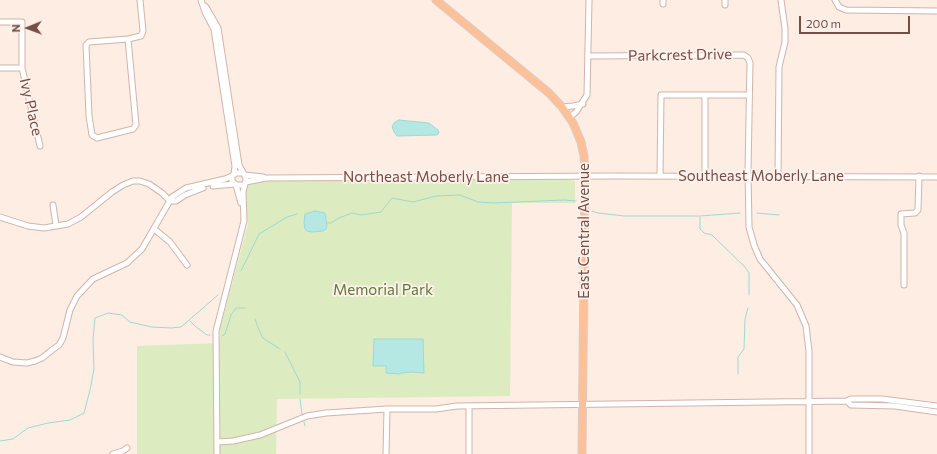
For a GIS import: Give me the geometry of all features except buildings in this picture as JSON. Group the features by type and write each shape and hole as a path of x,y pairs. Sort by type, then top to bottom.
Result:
{"main road":[{"name":"East Central Avenue","path":"436,0 549,93 562,106 570,117 578,133 582,147 585,176 582,454"}],"street":[{"path":"128,39 136,125 133,129 96,138 92,135 89,116 86,45 89,42 128,39 141,36 143,31 140,0"},
{"path":"570,117 583,104 588,95 589,0"},
{"path":"778,176 778,67 785,42 785,29 781,0"},
{"path":"835,0 839,7 846,10 937,11"},
{"path":"202,3 206,7 218,28 239,165 246,178 243,188 243,228 216,331 217,454"},
{"path":"202,3 214,29 235,166 232,181 235,184 244,210"},
{"name":"Ivy Place","path":"0,22 22,22 22,68 40,146"},
{"name":"Parkcrest Drive","path":"588,56 744,55 748,58 750,63 748,177 749,227 760,259 797,305 806,326 809,351 809,454"},
{"path":"0,68 22,68"},
{"path":"660,176 661,95 749,95"},
{"path":"705,95 705,177"},
{"path":"562,106 583,104"},
{"path":"0,357 14,362 27,362 42,358 59,345 66,330 70,310 77,296 84,287 93,279 127,263 142,249 172,197 186,188 225,179 240,172 244,174"},
{"name":"Northeast Moberly Lane","path":"244,174 266,178 585,176"},
{"name":"Southeast Moberly Lane","path":"585,176 937,177"},
{"path":"904,285 904,233 901,225 901,214 915,213 918,210 919,176"},
{"name":"Northeast Moberly Lane","path":"245,183 266,178"},
{"path":"0,217 28,226 44,228 68,224 81,217 112,192 133,181 140,181 149,184 170,201 176,201 185,195 202,188 215,185 235,184 241,186 245,183"},
{"path":"53,205 56,226"},
{"path":"154,229 170,242 187,265"},
{"path":"217,442 233,441 260,435 307,416 326,413 387,409 436,409 457,406 847,402 851,399 882,399 937,406"},
{"path":"847,402 851,405 895,406 937,412"},
{"path":"470,406 470,454"},
{"path":"386,454 387,409"},
{"path":"113,454 124,451 127,448"}],"green space":[{"name":"Memorial Park","path":"253,181 575,181 575,203 512,203 510,396 277,399 276,454 137,454 137,346 219,343 220,328 248,224 245,191 248,183"}],"water":[{"path":"399,120 429,123 438,130 439,133 437,135 397,136 392,126"},
{"path":"315,211 325,213 327,225 326,229 323,231 307,231 304,223 305,214"},
{"path":"374,339 423,339 424,373 386,373 386,366 373,366"}],"waterway":[{"path":"326,223 331,223 352,213 361,215 381,212 392,198 413,202 436,196 460,195 478,202 493,203 564,200 576,201"},
{"path":"592,211 624,216 700,216 740,213"},
{"path":"757,213 779,215"},
{"path":"241,271 259,234 287,217 297,214"},
{"path":"700,217 700,229 704,233 712,235 745,267 749,273 749,295"},
{"path":"0,441 13,439 28,428 70,420 84,413 94,369 93,339 95,318 108,313 122,315 130,322 152,327 181,327 218,295"},
{"path":"222,336 225,334 231,315 236,308 245,308"},
{"path":"738,374 738,357 744,349 745,319 748,308"},
{"path":"255,319 263,338 280,349"},
{"path":"190,321 207,335 210,335"},
{"path":"285,352 300,382 300,394"},
{"path":"300,399 302,414"},
{"path":"304,422 305,426"}]}
